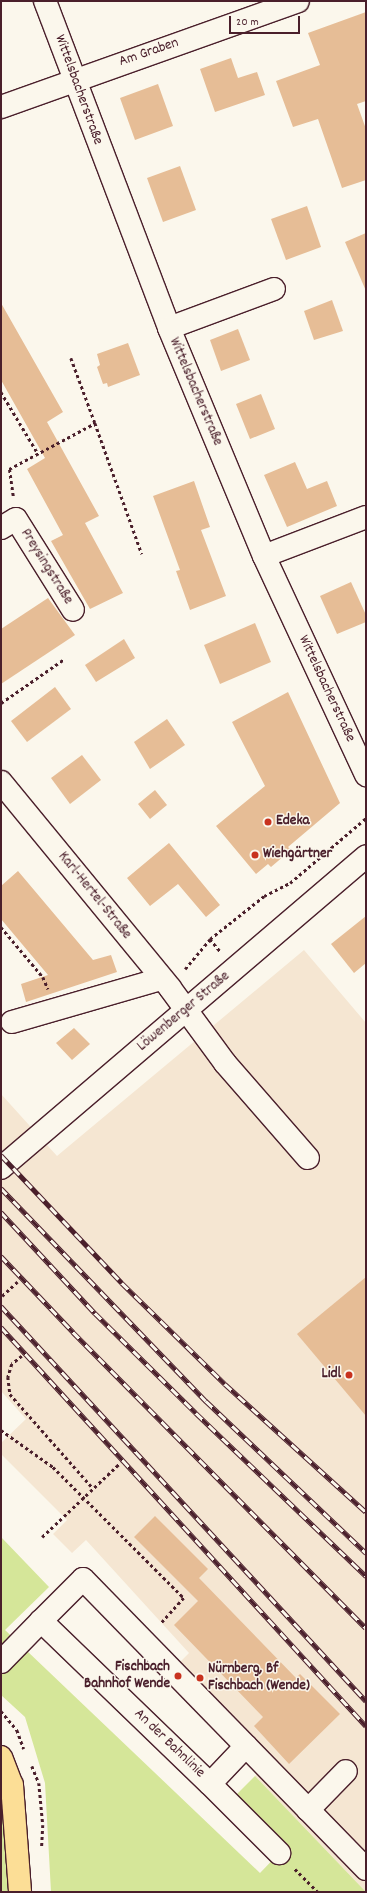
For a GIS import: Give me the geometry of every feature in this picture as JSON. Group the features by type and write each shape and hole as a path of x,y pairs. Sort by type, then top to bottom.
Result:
{"main road":[{"path":"1,1757 12,1785 20,1892"}],"street":[{"name":"Wittelsbacherstraße","path":"45,1 73,79 169,328 264,556 366,775"},
{"name":"Am Graben","path":"1,107 73,79 298,1"},
{"path":"169,328 274,289"},
{"path":"264,556 366,517"},
{"name":"Preysingstraße","path":"8,523 73,610"},
{"name":"Karl-Hertel-Straße","path":"1,782 187,1010 225,1063 308,1158"},
{"name":"Löwenberger Straße","path":"1,1168 366,856"},
{"path":"12,1022 165,983"},
{"path":"1,1662 83,1579 366,1869"},
{"name":"An der Bahnlinie","path":"41,1621 210,1784 279,1853"},
{"name":"An der Bahnlinie","path":"210,1784 246,1746"},
{"path":"308,1810 346,1771"}],"path":[{"path":"71,358 142,554"},
{"path":"1,392 37,452"},
{"path":"8,523 10,469 37,452 95,423"},
{"path":"1,703 64,658"},
{"path":"165,983 210,939 264,896 290,883 366,818"},
{"path":"1,927 43,977 55,1010"},
{"path":"2,1296 17,1282"},
{"path":"22,1356 12,1364 8,1377 10,1394 93,1488"},
{"path":"1,1430 53,1466 184,1598 144,1641"},
{"path":"42,1537 120,1463"},
{"path":"279,1853 318,1892"}],"shaded area":[{"path":"304,950 366,1023 366,1892 255,1776 273,1758 180,1662 189,1653 86,1540 72,1553 53,1534 67,1520 1,1454 1,1443 26,1419 1,1391 1,1094 57,1156"}],"green space":[{"path":"1,1537 49,1587 5,1630 260,1873 285,1847 235,1796 255,1776 366,1892 51,1892 45,1783 25,1717 1,1695"},
{"path":"1,1797 4,1798 9,1892 1,1892"}],"building":[{"path":"366,12 366,101 357,104 366,129 366,180 342,188 318,119 293,127 276,81 320,65 308,33"},
{"path":"231,58 238,78 257,72 265,95 215,112 200,69"},
{"path":"158,84 173,126 135,140 120,98"},
{"path":"180,166 196,210 163,222 147,178"},
{"path":"307,206 321,247 286,260 271,219"},
{"path":"366,233 366,291 345,242"},
{"path":"332,300 343,331 314,340 304,311"},
{"path":"1,303 63,412 47,422 99,516 85,523 123,593 90,609 51,541 63,535 27,469 45,458 1,380"},
{"path":"238,329 250,360 221,371 210,340"},
{"path":"128,343 140,375 108,387 107,383 103,384 97,367 100,365 97,354"},
{"path":"261,394 275,429 250,439 236,404"},
{"path":"295,462 307,489 327,481 337,506 287,527 264,475"},
{"path":"194,481 210,527 201,530 226,596 190,610 176,571 180,570 153,496"},
{"path":"351,582 366,615 366,622 337,634 320,596"},
{"path":"48,598 75,635 1,684 1,629"},
{"path":"255,623 271,662 220,684 204,645"},
{"path":"124,639 135,658 96,682 85,665"},
{"path":"55,687 71,709 27,742 11,721"},
{"path":"288,692 340,803 288,847 291,850 271,867 268,864 256,874 216,826 265,786 232,722"},
{"path":"167,719 185,745 150,769 134,742"},
{"path":"82,755 101,780 70,804 51,778"},
{"path":"155,790 167,805 150,819 138,804"},
{"path":"169,843 220,905 206,917 178,884 150,906 127,878"},
{"path":"18,871 93,960 111,955 117,972 26,1002 21,984 48,975 1,919 1,886"},
{"path":"366,916 366,963 354,973 331,944"},
{"path":"74,1028 90,1044 72,1060 56,1043"},
{"name":"Lidl","path":"366,1277 366,1416 297,1334"},
{"path":"155,1516 208,1569 199,1578 296,1678 300,1674 340,1714 289,1764 254,1726 263,1717 174,1625 198,1601 134,1537"}],"railway":[{"path":"1,1155 122,1283 225,1384 366,1512"},
{"path":"1,1188 206,1401 366,1553"},
{"path":"1,1212 95,1313 196,1413 366,1576"},
{"path":"1,1256 73,1332 366,1628"},
{"path":"1,1306 366,1701"},
{"path":"1,1327 366,1726"}],"place":[{"name":"Edeka","path":"268,822"},
{"name":"Wiehgärtner","path":"255,855"},
{"name":"Lidl","path":"349,1375"},
{"name":"Fischbach Bahnhof Wende","path":"178,1676"},
{"name":"Nürnberg, Bf Fischbach (Wende)","path":"200,1678"}]}
